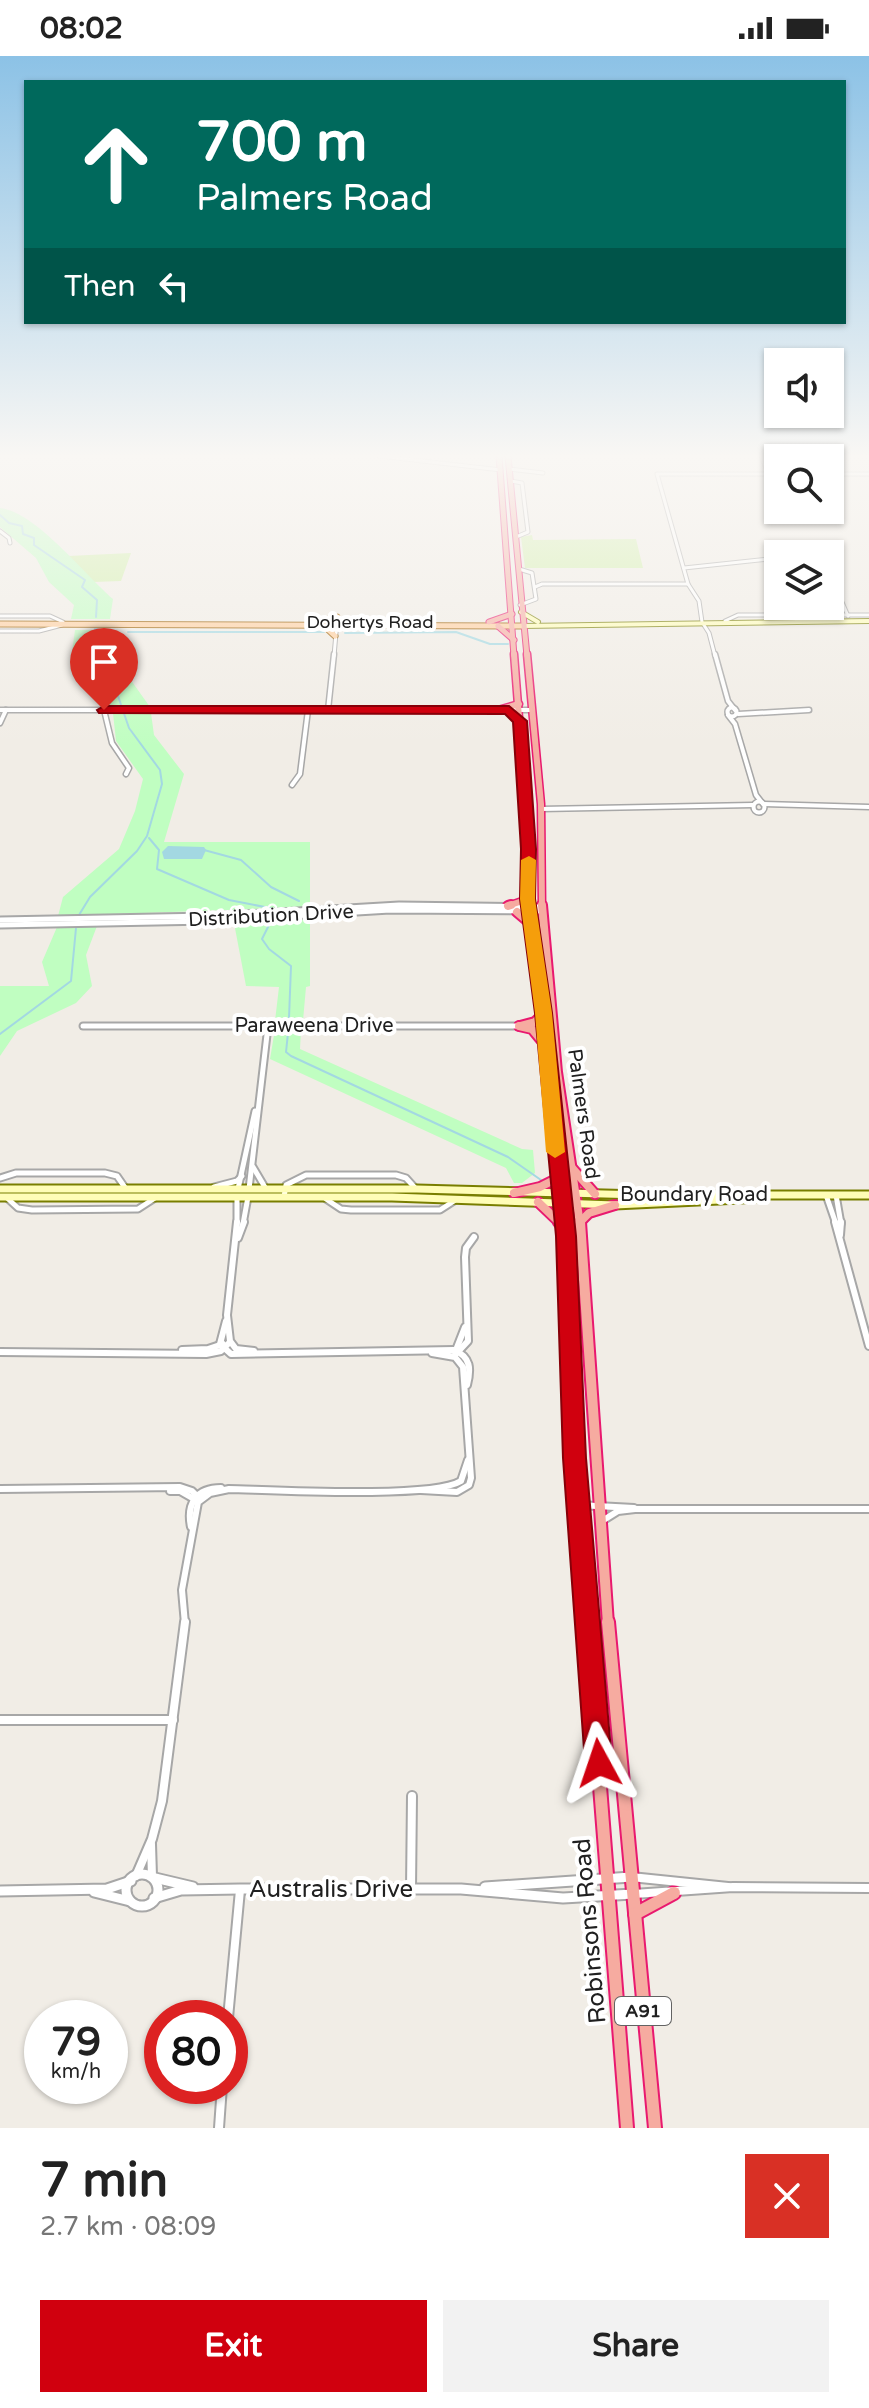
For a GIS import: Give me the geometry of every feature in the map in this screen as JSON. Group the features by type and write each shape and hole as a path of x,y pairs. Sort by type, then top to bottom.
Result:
{"highway":[{"name":"Palmers Road","path":"507,553 528,849 528,906 544,1013 551,1026 547,1046 561,1198"},
{"name":"Palmers Road","path":"517,553 520,608 541,807 543,909 551,1026 576,1199"},
{"path":"489,622 512,614"},
{"path":"498,626 514,640"},
{"path":"498,710 519,707"},
{"path":"509,710 520,721"},
{"path":"508,906 528,906"},
{"path":"517,912 530,923"},
{"path":"519,1026 535,1022 544,1013"},
{"path":"519,1026 532,1029 547,1046"},
{"path":"571,1167 595,1194"},
{"path":"514,1193 540,1187 558,1178"},
{"name":"Robinsons Road","path":"561,1198 578,1505 627,2128"},
{"name":"A91","path":"576,1199 599,1526 655,2128"},
{"path":"538,1202 565,1227"},
{"path":"580,1222 589,1213 615,1205"},
{"path":"635,1914 674,1893"}],"main road":[{"path":"520,608 538,622"},
{"path":"666,621 703,618"},
{"name":"Dohertys Road","path":"336,624 489,622 523,627 677,622 703,618 711,622 869,618"},
{"name":"Dohertys Road","path":"0,620 63,623 513,624"},
{"name":"Dohertys Road","path":"711,622 751,621"},
{"name":"Dohertys Road","path":"523,627 538,622 677,622"},
{"path":"320,623 336,624"},
{"name":"Boundary Road","path":"0,1189 201,1189 238,1193"},
{"path":"145,1189 156,1197"},
{"name":"Boundary Road","path":"249,1193 267,1189 324,1197 454,1201 538,1202 561,1198"},
{"name":"Boundary Road","path":"3,1197 156,1197 417,1189 514,1193 615,1205 727,1201 779,1195"},
{"path":"435,1191 449,1195 454,1201"},
{"name":"Boundary Road","path":"576,1199 595,1194 869,1195"},
{"path":"714,1195 727,1201"}],"street":[{"path":"680,553 688,584 699,601 709,633 728,701 728,712 735,724 756,795 764,806"},
{"path":"684,568 764,559"},
{"path":"519,569 532,573 535,587 534,601 520,608"},
{"path":"534,580 542,584"},
{"path":"535,587 542,584 688,584"},
{"path":"844,607 848,616"},
{"name":"Dohertys Road","path":"725,621 738,615 869,618"},
{"path":"709,633 711,622"},
{"name":"Dohertys Road","path":"0,631 39,631 63,623"},
{"path":"328,710 336,624"},
{"path":"728,701 736,712 735,724"},
{"path":"0,723 3,710 509,710 519,707 531,710"},
{"path":"104,710 112,743 129,768 126,774"},
{"path":"292,785 300,774 308,710"},
{"path":"728,712 809,710"},
{"path":"754,806 756,795"},
{"path":"541,807 869,807"},
{"name":"Distribution Drive","path":"448,908 508,906"},
{"name":"Distribution Drive","path":"0,923 179,919 410,907 517,912 528,906 543,909"},
{"name":"Paraweena Drive","path":"83,1026 551,1026"},
{"path":"237,1240 246,1217 256,1106 268,1026"},
{"path":"222,1347 237,1240 238,1193 256,1106"},
{"path":"251,1162 260,1183 267,1189"},
{"name":"Boundary Road","path":"0,1178 16,1173 105,1173 117,1176 126,1189"},
{"path":"201,1189 229,1183 242,1176"},
{"name":"Boundary Road","path":"284,1193 290,1181 302,1176 401,1176 417,1189"},
{"path":"826,1195 869,1346"},
{"path":"836,1195 841,1213 840,1236"},
{"name":"Boundary Road","path":"3,1197 23,1210 75,1210 138,1209 156,1197"},
{"name":"Boundary Road","path":"324,1197 341,1209 351,1210 440,1210 454,1201"},
{"path":"226,1321 229,1343 236,1349 260,1352 457,1353 468,1341 466,1252 474,1237"},
{"path":"0,1352 206,1354 229,1343"},
{"path":"222,1347 236,1355 260,1352"},
{"path":"0,1489 166,1489 196,1497 229,1489 459,1488 470,1481 467,1385 457,1353"},
{"path":"130,1901 127,1892 152,1839 162,1801 185,1627 181,1597 196,1497"},
{"path":"578,1505 635,1509 868,1509"},
{"path":"599,1526 607,1515 635,1509"},
{"path":"0,1720 173,1720"},
{"path":"411,1889 412,1796"},
{"path":"81,1890 142,1906 154,1898 158,1889 153,1877 152,1839"},
{"path":"0,1891 111,1888 133,1878 153,1877"},
{"name":"Australis Drive","path":"153,1877 200,1890"},
{"path":"631,1877 733,1887 869,1888"},
{"name":"Australis Drive","path":"154,1898 173,1891 461,1889 631,1877"},
{"path":"633,1894 733,1887"},
{"path":"230,2000 240,1889"},
{"name":"Australis Drive","path":"461,1889 563,1898 633,1894"},
{"path":"219,2128 221,2104"}],"green space":[{"path":"30,553 67,553 113,599 110,619 71,619 74,605 49,582"},
{"path":"131,553 121,581 93,582 68,556"},
{"path":"523,553 639,553 643,568 525,568"},
{"path":"75,630 114,630 108,648 150,707 109,707 72,652"},
{"path":"113,713 151,713 154,735 184,774 164,842 310,842 310,907 58,916 63,897 119,849 135,811 143,779 116,741"},
{"path":"310,918 310,986 306,987 303,1021 275,1021 279,987 246,986 234,923"},
{"path":"97,926 86,955 92,986 76,1003 17,1031 0,1056 0,986 49,986 42,962 57,927"},
{"path":"283,1030 301,1030 300,1049 522,1149 533,1150 535,1173 522,1183 514,1183 506,1168 270,1059 274,1035"}],"water":[{"path":"168,846 204,847 206,850 202,859 164,859 162,852"}],"waterway":[{"path":"45,553 85,580 82,587 97,600 96,617"},
{"path":"79,915 90,897 137,851 147,836 162,784 160,770 129,728 95,629"},
{"path":"96,629 111,632"},
{"path":"128,632 324,632"},
{"path":"345,633 456,632 490,644 508,644"},
{"path":"149,838 159,850 157,869 229,900 270,908"},
{"path":"204,850 241,860 271,887 299,901"},
{"path":"270,923 262,939 269,949 291,966 289,1018"},
{"path":"0,1034 71,981 76,928"},
{"path":"288,1033 286,1052 291,1056 508,1157 541,1180"}],"slow traffic":[{"path":"529,860 528,899 544,1013 555,1152"}],"route":[{"path":"104,710 509,710 520,721 528,899 544,1013 553,1134 566,1236 572,1331 574,1458 599,1763"}]}
